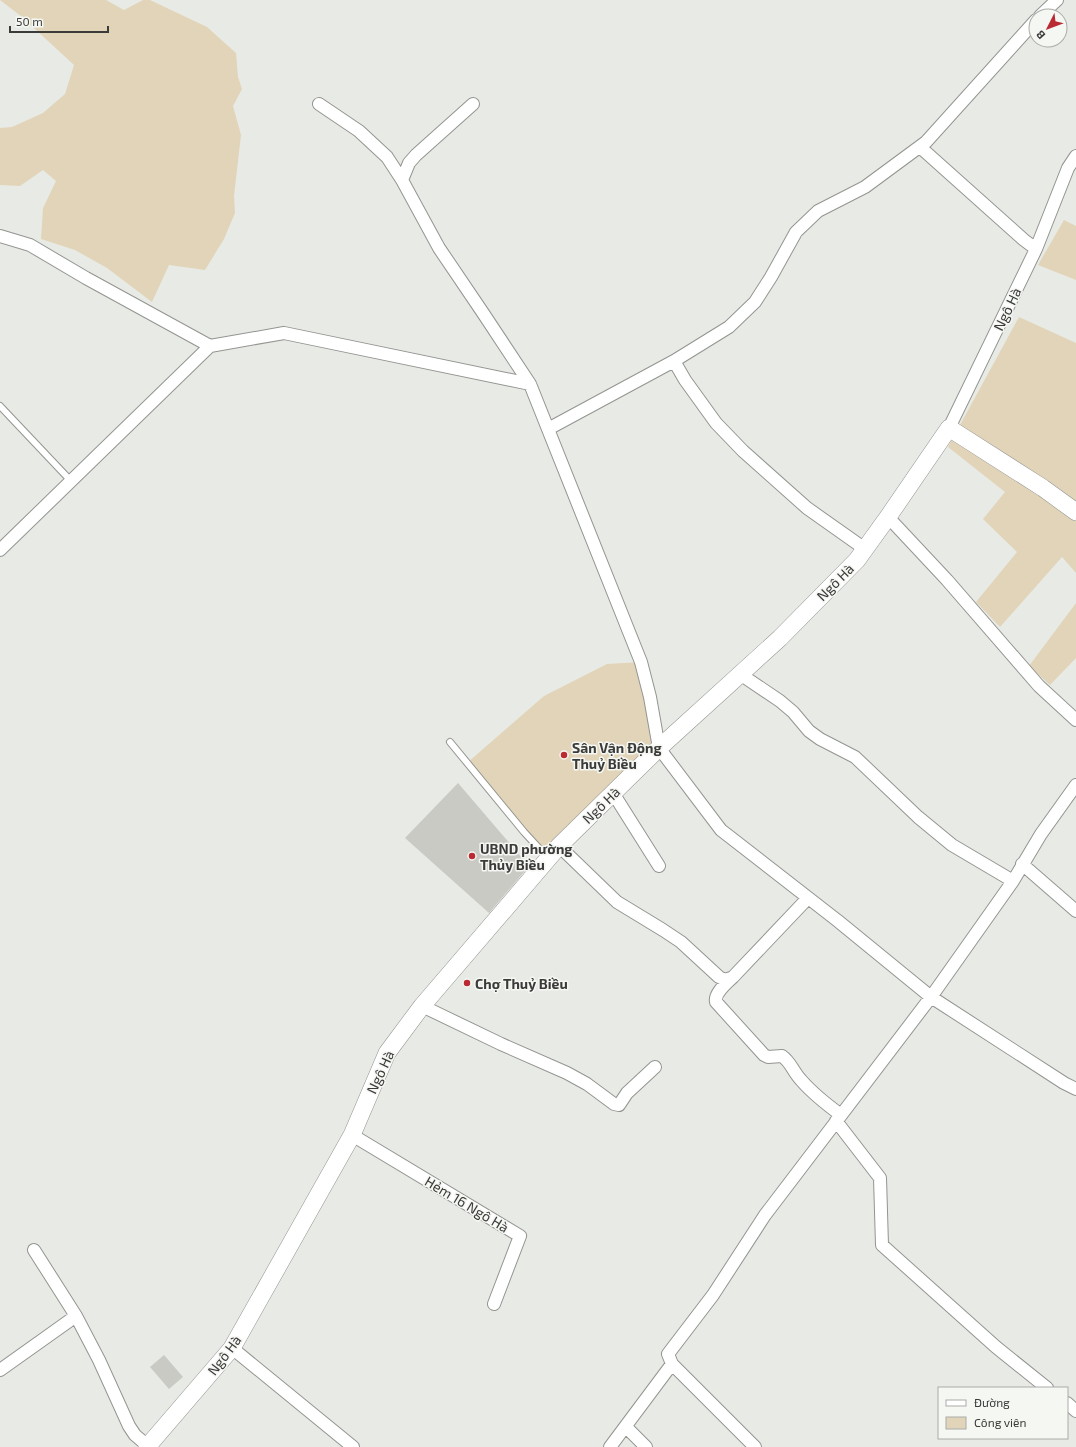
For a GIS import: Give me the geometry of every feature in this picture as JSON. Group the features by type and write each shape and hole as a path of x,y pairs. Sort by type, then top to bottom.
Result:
{"street":[{"path":"1048,8 1057,0"},
{"path":"548,429 674,361 729,327 755,302 796,232 818,211 865,187 926,142 1028,29"},
{"path":"319,104 346,121 387,157 402,180 418,213 439,248 484,313 530,384 641,662 650,697 659,748 721,830 931,997 1064,1083 1076,1089"},
{"path":"402,180 409,163 416,155 473,104"},
{"path":"920,147 1036,249"},
{"name":"Ngô Hà","path":"147,1447 232,1348 352,1135 387,1053 422,1006 559,846 659,748 780,638 857,560 865,549 949,428 1036,249 1072,170 1076,156"},
{"path":"0,236 30,245 86,278 210,346"},
{"path":"0,550 210,346 284,333 530,384"},
{"path":"674,361 685,380 716,423 743,451 807,508 865,549"},
{"path":"949,428 1043,488 1076,512"},
{"path":"888,517 947,580 1039,686 1076,720"},
{"path":"740,674 780,701 793,712 809,731 820,739 855,757 918,817 952,845 1013,881"},
{"path":"755,1447 672,1364 668,1354 713,1295 765,1215 931,997 1013,881 1041,834 1076,785"},
{"path":"613,793 659,866"},
{"path":"559,846 617,902 681,942 719,977 725,980 733,977"},
{"path":"1022,864 1076,911"},
{"path":"808,898 733,977 718,994 715,999 716,1002 764,1055 768,1057 782,1056 787,1059 799,1078 838,1118 880,1178 882,1244 996,1347 1046,1387"},
{"path":"422,1006 501,1044 567,1073 587,1084 614,1104 619,1104 622,1102 627,1094 655,1067"},
{"name":"Hẻm 16 Ngô Hà","path":"352,1135 520,1236 494,1304"},
{"path":"34,1250 76,1316 99,1360 129,1426 135,1435 147,1447"},
{"path":"0,1370 76,1316"},
{"path":"232,1348 353,1447"},
{"path":"610,1447 672,1364"},
{"path":"1068,1404 1076,1410"},
{"path":"626,1427 646,1447"}],"lane":[{"path":"0,406 71,481"},
{"path":"450,742 548,859"}],"green space":[{"path":"0,0 106,0 124,10 143,0 150,0 207,27 236,53 238,77 242,89 233,106 241,135 234,196 235,213 224,239 205,270 169,265 152,302 107,268 75,250 41,239 43,208 56,181 43,170 20,186 0,185 0,128 12,127 43,113 65,94 74,65 22,17"},
{"path":"1064,220 1076,226 1076,280 1038,265"},
{"path":"1019,317 1076,343 1076,573 1062,557 1000,627 976,602 1017,552 983,519 1005,492 948,447"},
{"path":"1076,603 1076,658 1050,685 1029,666"},
{"name":"Sân Vận Động Thuỷ Biều","path":"641,662 659,748 548,859 467,763 544,696 607,664"}],"building":[{"name":"UBND phường Thủy Biều","path":"458,783 529,866 489,913 405,838"},
{"path":"164,1355 183,1377 169,1389 150,1367"}],"place":[{"name":"Sân Vận Động Thuỷ Biều","path":"564,755"},
{"name":"UBND phường Thủy Biều","path":"472,856"},
{"name":"Chợ Thuỷ Biều","path":"467,983"}]}
